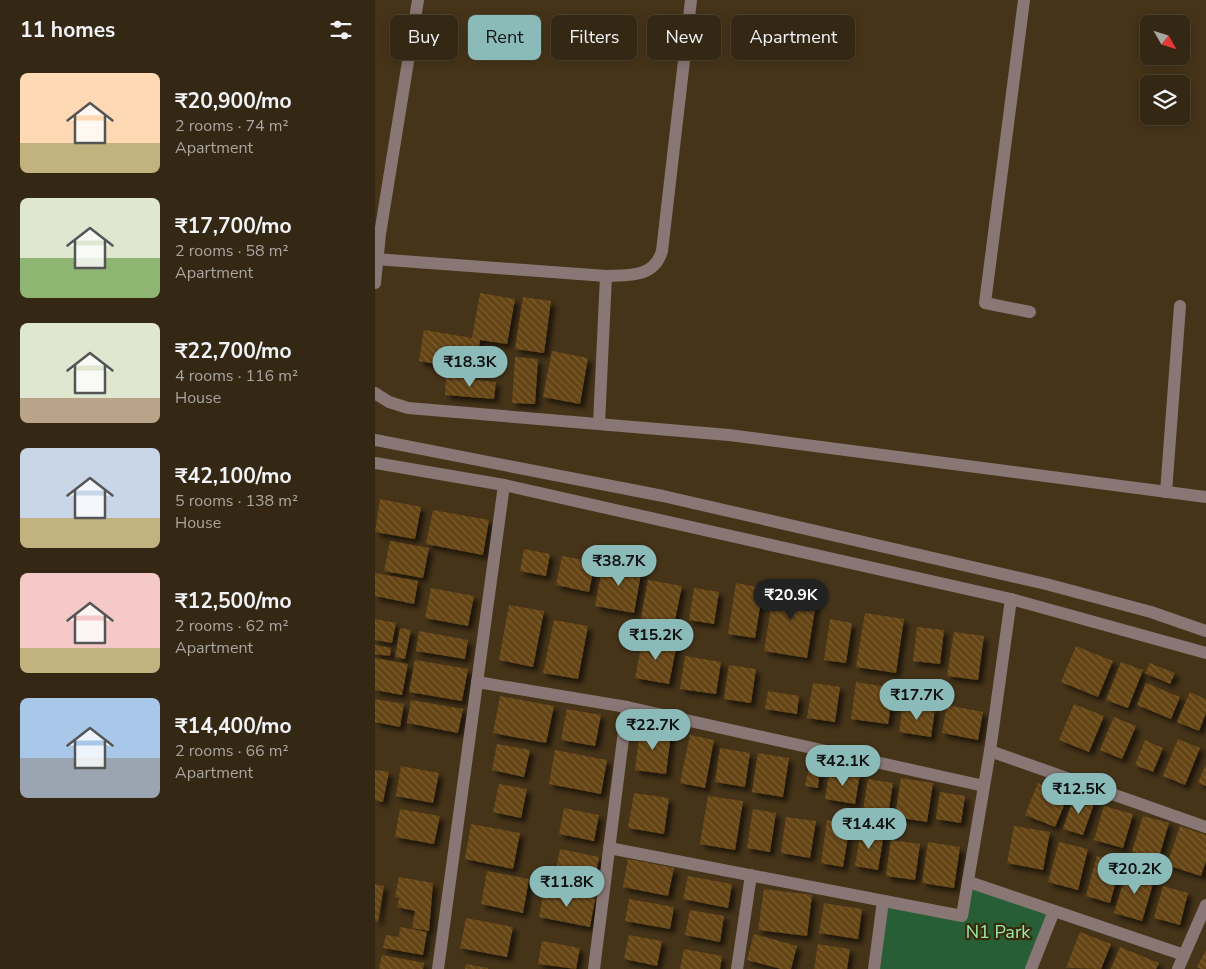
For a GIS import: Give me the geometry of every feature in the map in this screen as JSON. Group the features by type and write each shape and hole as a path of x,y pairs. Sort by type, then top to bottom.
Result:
{"street":[{"path":"375,283 376,259 418,0"},
{"path":"376,259 606,276 640,275 656,263 662,252 691,0"},
{"path":"1024,0 985,303 1030,312"},
{"path":"599,424 606,276"},
{"path":"1166,492 1180,306"},
{"path":"375,393 389,402 408,408 729,435 1206,497"},
{"path":"375,440 610,486 1046,584 1151,612 1206,631"},
{"path":"375,463 504,485 1011,599 1206,653"},
{"path":"438,969 504,485"},
{"path":"604,507 610,486"},
{"path":"609,848 962,916 990,751 1011,599"},
{"path":"477,682 627,707 984,786"},
{"path":"594,969 627,707"},
{"path":"990,751 1206,827"},
{"path":"737,969 751,875"},
{"path":"969,882 1184,955"},
{"path":"874,969 883,901"},
{"path":"1177,969 1206,905"},
{"path":"1031,969 1054,911"}],"green space":[{"name":"N1 Park","path":"969,882 1054,911 1031,969 874,969 883,901 962,916"}],"building":[{"path":"480,293 515,299 507,344 480,340 475,371 419,361 424,330 472,338"},
{"path":"523,297 551,301 544,353 515,349"},
{"path":"552,351 588,358 580,404 543,397"},
{"path":"515,357 538,359 535,404 512,403"},
{"path":"446,377 496,382 494,399 445,395"},
{"path":"380,499 421,507 415,539 375,532"},
{"path":"433,510 489,520 483,555 426,544"},
{"path":"390,541 429,548 423,578 384,571"},
{"path":"524,549 550,554 546,576 520,571"},
{"path":"562,556 595,562 589,592 556,585"},
{"path":"604,560 642,568 634,613 595,606"},
{"path":"375,573 418,581 414,604 375,596"},
{"path":"648,580 682,586 674,625 641,618"},
{"path":"736,583 763,588 755,638 728,634"},
{"path":"775,584 818,591 807,658 764,651"},
{"path":"431,588 474,596 468,626 425,618"},
{"path":"694,588 719,592 714,624 689,620"},
{"path":"509,605 544,611 533,667 499,660"},
{"path":"865,613 904,619 896,673 856,667"},
{"path":"375,619 396,623 392,643 375,640"},
{"path":"830,619 852,623 846,663 824,660"},
{"path":"554,620 588,626 578,679 543,673"},
{"path":"917,627 944,630 940,664 913,661"},
{"path":"400,628 411,630 405,659 395,657"},
{"path":"419,631 468,640 465,659 416,651"},
{"path":"954,632 984,636 978,680 947,676"},
{"path":"643,637 677,643 669,684 635,678"},
{"path":"375,645 391,648 390,656 375,654"},
{"path":"1076,646 1113,661 1098,697 1061,682"},
{"path":"685,656 721,662 716,694 680,689"},
{"path":"375,658 408,664 402,695 375,690"},
{"path":"415,660 468,669 462,701 409,692"},
{"path":"1121,662 1143,670 1128,708 1106,700"},
{"path":"1150,663 1175,673 1170,684 1145,673"},
{"path":"729,665 756,669 751,703 724,699"},
{"path":"856,682 894,688 888,724 851,719"},
{"path":"813,683 840,687 835,722 807,718"},
{"path":"1146,683 1180,697 1171,719 1137,705"},
{"path":"768,691 799,696 797,714 765,709"},
{"path":"1190,692 1206,699 1206,713 1199,731 1177,722"},
{"path":"500,696 554,706 546,743 493,733"},
{"path":"375,699 404,704 400,727 375,722"},
{"path":"411,700 463,709 458,733 407,723"},
{"path":"903,704 935,709 931,737 899,732"},
{"path":"1074,704 1104,716 1089,752 1059,740"},
{"path":"947,705 983,712 978,740 942,733"},
{"path":"567,709 601,715 595,746 561,740"},
{"path":"1114,717 1136,726 1122,759 1100,750"},
{"path":"640,729 671,733 666,774 635,770"},
{"path":"690,735 714,740 705,788 680,783"},
{"path":"1178,739 1200,748 1185,785 1163,776"},
{"path":"1145,740 1163,748 1153,772 1135,765"},
{"path":"497,744 530,750 524,777 492,770"},
{"path":"720,748 750,753 745,787 715,782"},
{"path":"555,750 607,760 601,794 549,784"},
{"path":"758,753 789,758 783,797 752,792"},
{"path":"1206,764 1206,786 1198,783"},
{"path":"401,766 439,773 433,803 396,796"},
{"path":"809,768 820,769 818,788 805,786"},
{"path":"830,769 860,774 855,804 825,799"},
{"path":"375,770 389,772 383,802 375,800"},
{"path":"901,778 933,783 927,822 895,817"},
{"path":"868,779 893,783 888,815 863,811"},
{"path":"1038,783 1068,796 1055,827 1025,815"},
{"path":"499,784 527,789 521,818 493,812"},
{"path":"940,792 965,796 961,823 936,819"},
{"path":"634,793 669,798 664,834 628,828"},
{"path":"1075,794 1095,801 1083,835 1063,829"},
{"path":"708,796 743,801 735,850 700,844"},
{"path":"1104,806 1133,814 1123,848 1094,840"},
{"path":"564,808 599,815 594,841 559,834"},
{"path":"400,809 440,816 434,844 395,837"},
{"path":"753,809 776,813 770,852 747,848"},
{"path":"1143,816 1169,823 1158,860 1132,852"},
{"path":"786,817 816,821 810,858 781,853"},
{"path":"827,820 850,824 843,867 821,863"},
{"path":"471,824 520,833 513,869 465,859"},
{"path":"1014,826 1050,832 1043,870 1007,863"},
{"path":"1180,826 1206,835 1206,861 1201,876 1167,865"},
{"path":"861,830 884,834 878,870 855,866"},
{"path":"891,840 920,844 915,880 886,876"},
{"path":"928,842 960,847 954,888 922,883"},
{"path":"1059,842 1088,849 1078,890 1048,882"},
{"path":"560,849 599,857 593,889 554,881"},
{"path":"1097,856 1121,863 1110,903 1086,896"},
{"path":"628,859 674,868 668,896 623,887"},
{"path":"1128,868 1155,877 1142,921 1114,913"},
{"path":"487,871 529,879 523,913 481,904"},
{"path":"688,876 732,884 728,908 683,899"},
{"path":"399,877 433,883 429,931 412,928 415,911 397,907 399,898 395,897"},
{"path":"375,884 384,886 378,922 375,921"},
{"path":"1163,886 1188,893 1180,925 1154,918"},
{"path":"544,889 595,899 590,927 539,917"},
{"path":"764,889 812,895 807,936 758,930"},
{"path":"629,899 674,907 670,929 625,921"},
{"path":"824,903 862,909 858,939 819,933"},
{"path":"690,910 724,916 720,942 685,935"},
{"path":"466,918 513,927 507,957 460,948"},
{"path":"400,927 427,932 423,955 383,948 386,935 399,937"},
{"path":"1080,932 1111,944 1101,969 1066,968"},
{"path":"754,934 797,946 791,969 781,969 747,960"},
{"path":"629,935 662,941 657,966 624,959"},
{"path":"542,941 580,948 576,969 538,964"},
{"path":"818,944 850,949 847,969 814,969"},
{"path":"1120,947 1159,963 1156,969 1111,969"},
{"path":"684,949 722,956 720,969 680,969"},
{"path":"1206,950 1206,969 1201,969 1197,967"},
{"path":"382,955 424,963 423,969 379,969"},
{"path":"466,964 488,968 488,969 465,969"}]}
